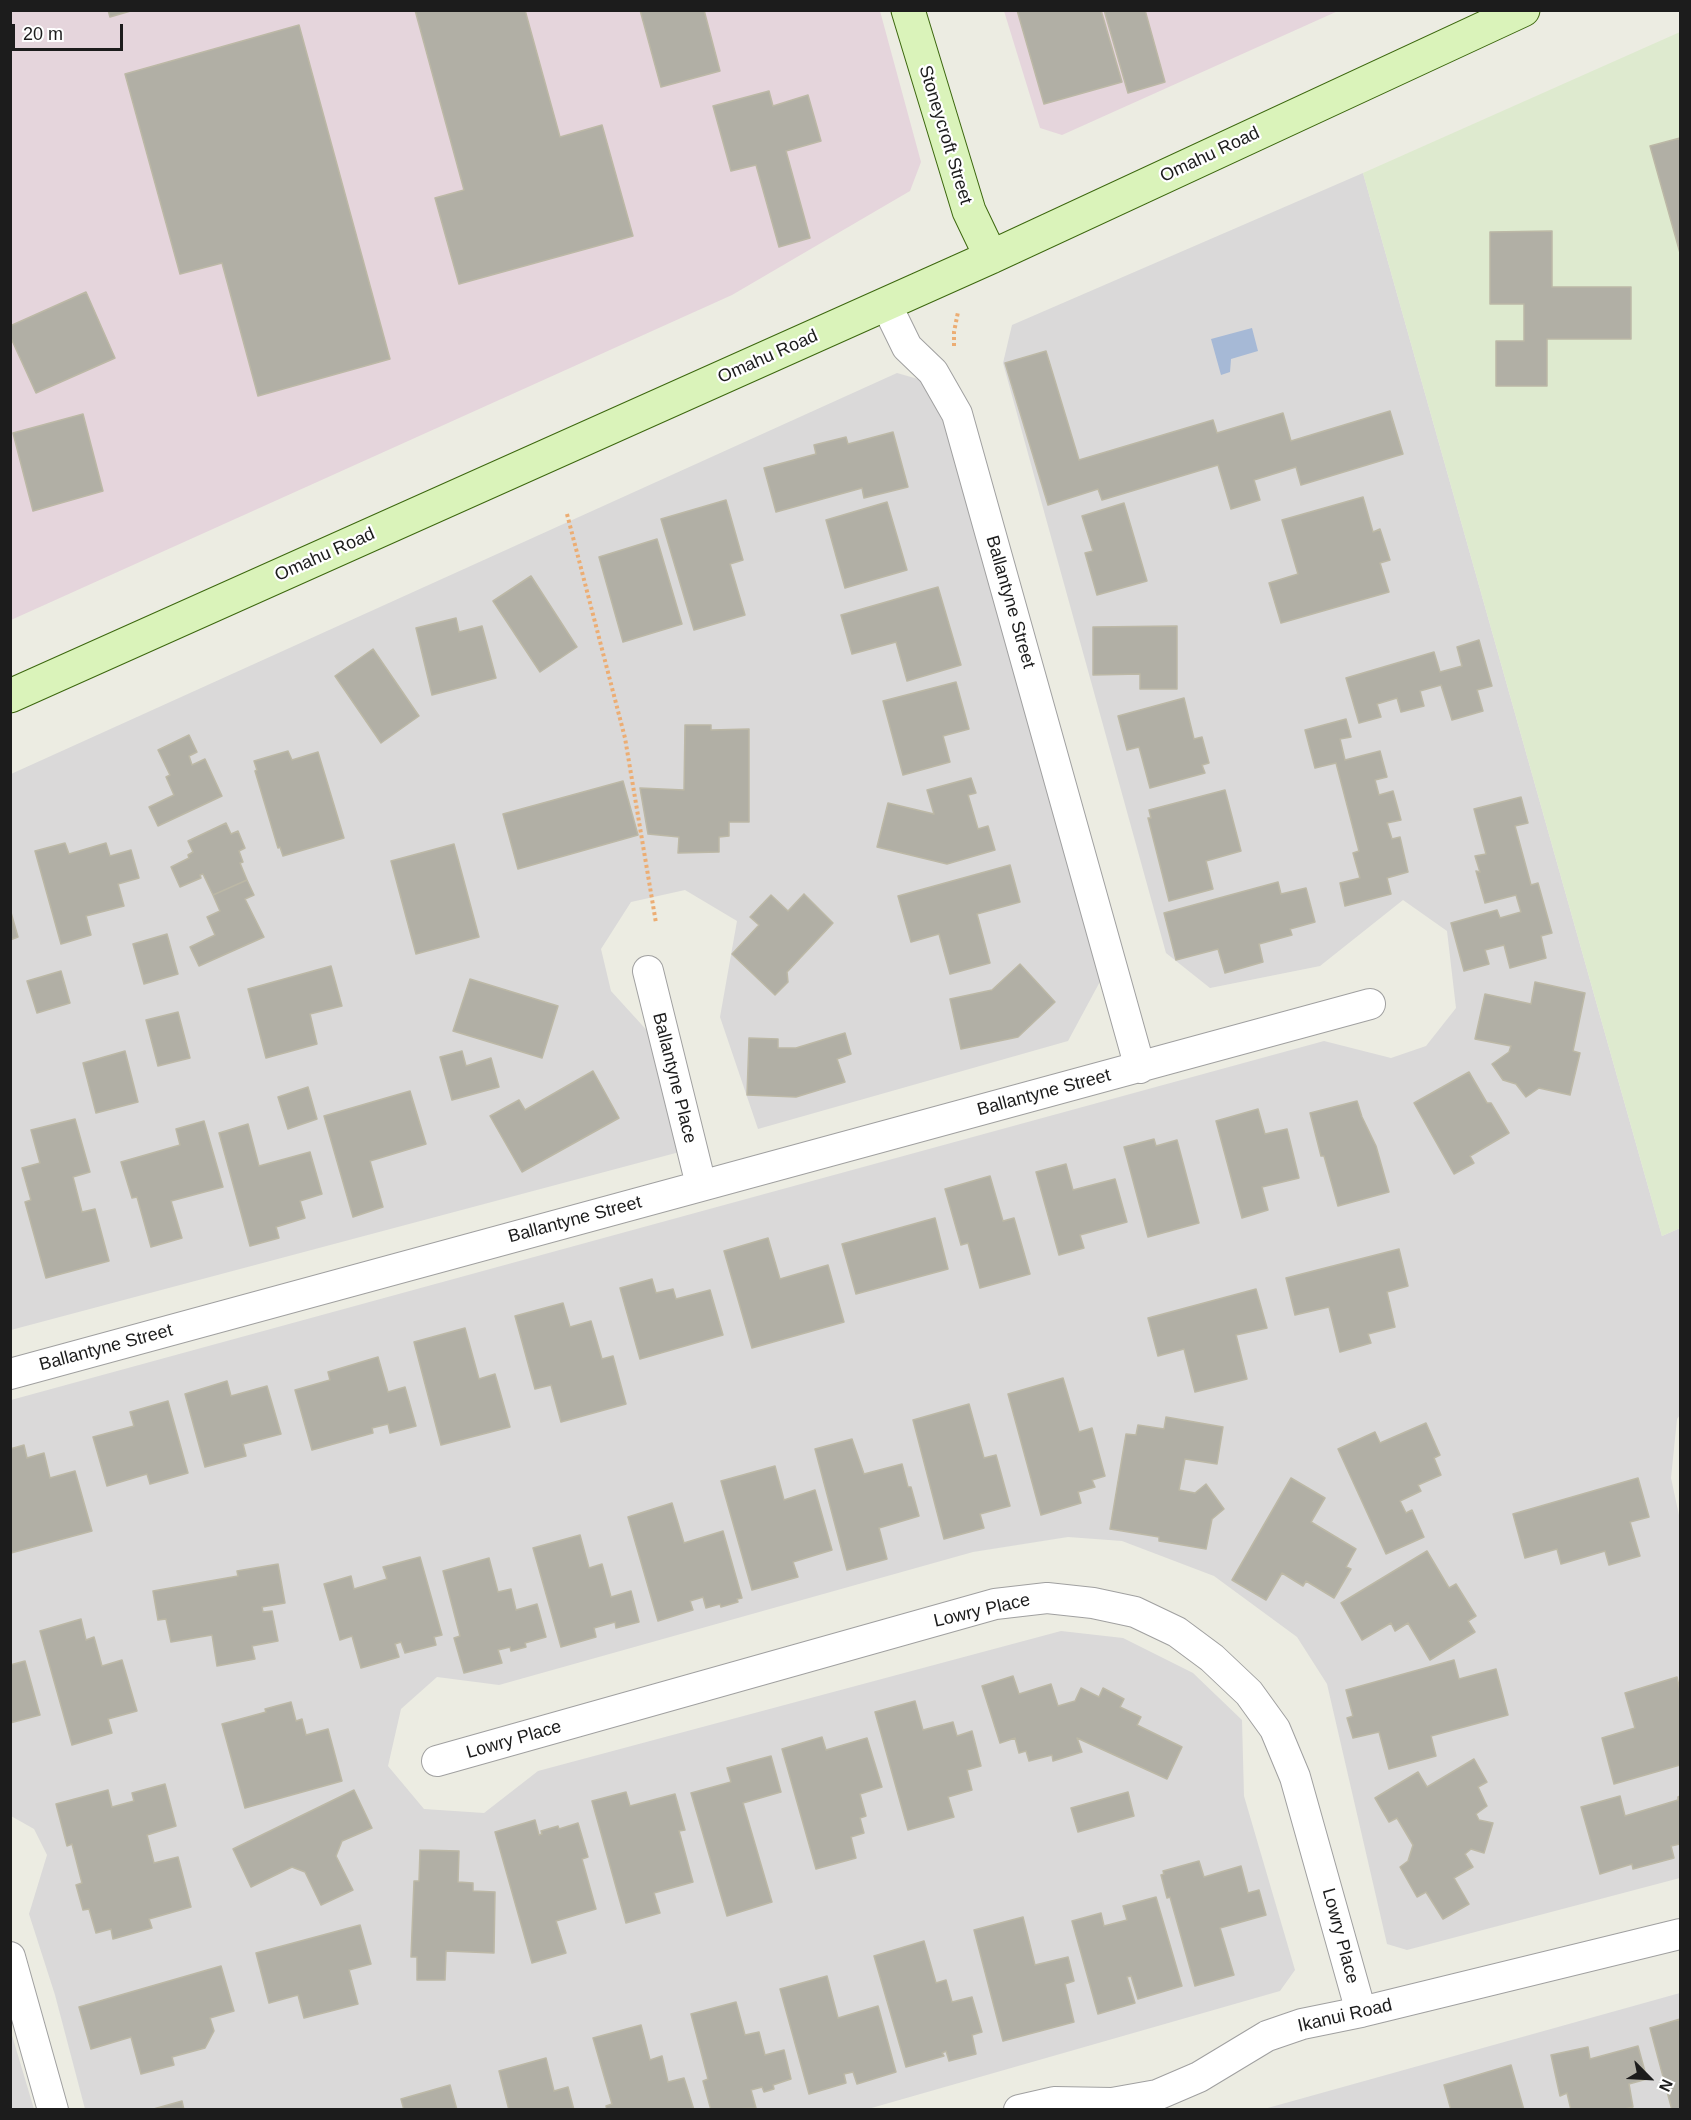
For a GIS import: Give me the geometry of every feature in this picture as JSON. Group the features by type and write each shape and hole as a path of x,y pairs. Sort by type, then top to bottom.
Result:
{"main road":[{"name":"Stoneycroft Street","path":"908,10 969,211 979,262"},
{"name":"Omahu Road","path":"10,696 979,262 1523,10"}],"street":[{"name":"Ballantyne Street","path":"886,304 907,347 933,372 957,414 1140,1068"},
{"name":"Ballantyne Place","path":"648,971 701,1185"},
{"name":"Ballantyne Street","path":"10,1374 1370,1004"},
{"name":"Lowry Place","path":"437,1761 995,1604 1047,1598 1093,1603 1135,1612 1177,1632 1212,1658 1249,1693 1275,1729 1295,1777 1360,2012"},
{"name":"Ikanui Road","path":"1019,2109 1054,2102 1112,2103 1157,2095 1199,2077 1267,2036 1302,2024 1680,1934"},
{"path":"10,1956 53,2109"}],"path":[{"path":"954,351 954,332 979,262"},
{"path":"567,514 625,738 656,923"}],"shaded area":[{"path":"10,11 880,11 921,162 910,191 732,295 11,620"},
{"path":"1004,11 1338,11 1062,135 1040,128"},
{"path":"1363,173 1662,1236 1680,1228 1680,1415 1677,1419 1671,1478 1680,1520 1680,1878 1407,1950 1387,1944 1327,1684 1297,1637 1214,1576 1122,1541 1068,1537 973,1552 499,1685 437,1677 401,1709 388,1766 424,1809 484,1813 538,1771 1061,1631 1123,1638 1193,1673 1242,1720 1244,1796 1295,1970 1280,1991 868,2109 85,2109 55,1995 29,1914 47,1855 34,1829 11,1816 11,1400 1324,1041 1391,1058 1426,1046 1456,1008 1447,931 1403,900 1320,966 1210,988 1166,953 1003,363 1012,325"},
{"path":"897,373 932,383 1103,976 1068,1041 758,1129 720,1017 737,921 685,890 631,902 601,949 611,991 652,1036 687,1150 11,1330 11,774"},
{"path":"1680,1993 1680,2109 1264,2109"},
{"path":"11,2032 34,2109 11,2109"}],"green space":[{"path":"1680,32 1680,1228 1662,1236 1363,173"}],"water":[{"path":"1252,328 1258,351 1231,359 1230,372 1221,375 1211,339"}],"building":[{"path":"108,10 134,10 110,17"},
{"path":"415,10 525,10 560,137 602,125 633,236 459,284 435,198 464,190"},
{"path":"640,10 704,10 720,71 661,87"},
{"path":"1017,10 1101,10 1122,82 1044,104"},
{"path":"1104,10 1145,10 1165,82 1128,93"},
{"path":"299,25 390,359 258,396 222,263 180,274 125,74"},
{"path":"769,91 773,106 808,95 821,141 786,151 810,238 779,247 756,165 731,171 713,106"},
{"path":"1680,138 1680,253 1650,146"},
{"path":"1552,231 1552,287 1631,287 1631,339 1547,339 1547,386 1496,386 1496,341 1524,341 1524,304 1490,304 1490,232"},
{"path":"86,292 115,358 36,393 10,336 10,326"},
{"path":"1046,351 1079,460 1213,420 1217,433 1283,413 1291,441 1390,411 1403,454 1301,485 1296,467 1254,480 1260,500 1231,509 1218,465 1102,500 1098,489 1048,505 1005,363"},
{"path":"83,414 103,491 33,511 13,433"},
{"path":"893,432 908,487 864,498 862,488 776,512 764,468 816,454 814,445 846,437 848,444"},
{"path":"1363,497 1373,532 1380,529 1390,560 1380,563 1389,592 1281,623 1269,583 1298,574 1282,520"},
{"path":"726,500 743,560 730,564 745,615 694,630 661,519"},
{"path":"887,502 907,570 845,588 826,520"},
{"path":"1124,503 1147,581 1097,595 1085,553 1093,551 1082,516"},
{"path":"657,539 682,624 623,642 599,557"},
{"path":"531,576 577,647 540,672 493,601"},
{"path":"938,587 961,665 907,681 896,642 852,654 841,615"},
{"path":"456,618 459,632 482,626 496,678 432,695 416,628"},
{"path":"1177,626 1177,689 1140,689 1140,674 1093,675 1093,627"},
{"path":"1479,640 1492,686 1477,690 1483,711 1452,720 1441,685 1420,691 1424,706 1401,712 1397,698 1377,704 1381,717 1359,723 1346,678 1434,652 1440,672 1462,666 1457,647"},
{"path":"373,649 419,716 381,743 335,676"},
{"path":"956,682 969,729 943,736 950,762 903,775 883,701"},
{"path":"1184,698 1194,739 1202,737 1209,763 1202,765 1205,773 1150,788 1139,747 1127,750 1118,716"},
{"path":"1346,719 1351,737 1340,739 1345,760 1380,751 1387,777 1375,780 1379,795 1393,791 1401,820 1387,823 1392,839 1400,837 1408,872 1387,878 1391,894 1345,906 1340,883 1360,878 1353,853 1359,851 1336,763 1315,768 1305,730"},
{"path":"685,725 711,725 711,730 749,729 749,822 729,822 729,836 719,837 719,852 678,853 679,837 648,834 640,788 684,790"},
{"path":"189,735 197,752 189,756 192,765 205,759 222,796 158,826 149,807 174,795 166,777 170,775 158,750"},
{"path":"288,751 292,760 318,752 344,838 283,856 280,847 278,848 254,761"},
{"path":"971,778 976,793 968,795 978,829 988,826 995,850 947,864 877,847 888,803 934,814 927,790"},
{"path":"623,781 638,835 518,869 503,814"},
{"path":"1225,790 1241,851 1206,861 1213,889 1169,901 1148,818 1151,818 1149,810"},
{"path":"1521,797 1528,823 1515,826 1531,885 1538,883 1552,933 1541,936 1546,958 1510,968 1504,945 1485,950 1489,964 1464,971 1451,923 1497,910 1500,918 1521,912 1516,895 1485,903 1476,871 1480,872 1475,856 1486,854 1474,809"},
{"path":"226,823 231,834 238,831 245,848 239,851 243,862 240,863 247,880 213,895 203,874 200,875 201,878 180,887 171,867 189,858 188,855 193,852 188,841"},
{"path":"65,843 69,854 106,843 110,856 131,850 139,878 118,884 124,906 86,916 91,935 61,944 35,851"},
{"path":"454,844 479,937 416,954 391,861"},
{"path":"1010,865 1020,902 977,914 990,963 950,974 939,934 911,942 898,896"},
{"path":"247,880 254,895 245,899 264,937 199,966 190,947 215,935 207,917 220,911 213,895"},
{"path":"1278,882 1281,894 1306,888 1315,922 1290,929 1292,935 1259,944 1263,962 1225,973 1218,949 1176,960 1164,913"},
{"path":"804,894 833,923 787,972 788,982 775,995 732,954 759,925 750,917 771,895 788,911"},
{"path":"10,909 18,937 10,940"},
{"path":"167,934 178,974 144,984 133,944"},
{"path":"1020,964 1055,1002 1018,1037 961,1049 950,999 992,990"},
{"path":"331,966 342,1006 310,1014 317,1044 266,1058 248,989"},
{"path":"61,971 70,1003 37,1013 27,981"},
{"path":"470,979 558,1006 542,1058 453,1031"},
{"path":"1535,982 1585,993 1573,1051 1580,1053 1570,1095 1539,1088 1526,1097 1516,1084 1503,1080 1492,1064 1509,1052 1511,1046 1475,1039 1485,994 1531,1004"},
{"path":"178,1012 190,1058 158,1066 146,1020"},
{"path":"845,1033 851,1054 837,1059 845,1082 796,1097 747,1095 749,1038 778,1039 778,1048 796,1048"},
{"path":"125,1051 138,1102 96,1113 83,1063"},
{"path":"462,1051 466,1066 491,1058 499,1087 452,1100 440,1057"},
{"path":"593,1071 619,1118 522,1172 490,1116 519,1100 525,1110"},
{"path":"1469,1072 1487,1103 1491,1103 1509,1133 1470,1156 1474,1163 1454,1174 1414,1103"},
{"path":"308,1087 317,1119 288,1129 278,1097"},
{"path":"410,1091 426,1144 370,1161 383,1207 353,1217 324,1116"},
{"path":"1357,1101 1376,1146 1389,1192 1338,1206 1324,1156 1321,1156 1310,1113"},
{"path":"1258,1109 1265,1134 1287,1129 1299,1178 1262,1187 1268,1210 1242,1218 1216,1121"},
{"path":"75,1119 90,1172 73,1177 82,1212 95,1209 109,1261 46,1278 25,1202 31,1200 22,1168 40,1163 31,1130"},
{"path":"204,1121 223,1187 171,1201 182,1238 151,1247 137,1197 132,1198 121,1162 180,1145 176,1129"},
{"path":"248,1124 259,1166 310,1152 322,1194 300,1201 305,1218 276,1227 279,1238 250,1246 219,1133"},
{"path":"1154,1139 1156,1146 1177,1140 1199,1223 1148,1237 1124,1147"},
{"path":"1066,1164 1073,1190 1115,1179 1127,1222 1080,1235 1084,1248 1059,1255 1036,1172"},
{"path":"990,1176 1003,1221 1014,1218 1030,1274 980,1288 968,1243 961,1245 945,1189"},
{"path":"935,1218 948,1269 856,1294 842,1244"},
{"path":"768,1238 780,1279 828,1265 844,1322 752,1348 724,1251"},
{"path":"1399,1249 1408,1286 1387,1292 1395,1327 1368,1334 1371,1343 1340,1352 1329,1307 1295,1315 1286,1278"},
{"path":"652,1279 656,1293 673,1289 676,1299 710,1290 723,1335 640,1359 620,1288"},
{"path":"1256,1289 1267,1328 1236,1335 1247,1379 1195,1392 1184,1349 1158,1356 1148,1318"},
{"path":"563,1303 570,1327 591,1321 602,1359 613,1356 626,1404 561,1422 551,1385 535,1389 515,1316"},
{"path":"465,1328 479,1379 495,1374 510,1427 441,1445 414,1342"},
{"path":"378,1357 388,1392 405,1387 416,1426 390,1433 388,1424 372,1428 373,1433 312,1450 295,1390 330,1380 328,1372"},
{"path":"1063,1378 1079,1432 1092,1428 1105,1476 1092,1480 1095,1487 1078,1492 1081,1503 1041,1515 1008,1394"},
{"path":"227,1381 231,1396 267,1386 281,1434 243,1444 246,1456 205,1467 185,1394"},
{"path":"168,1401 188,1473 150,1484 147,1474 107,1486 93,1437 134,1426 130,1412"},
{"path":"969,1404 984,1458 996,1455 1010,1506 980,1514 984,1528 944,1539 913,1420"},
{"path":"1166,1417 1223,1427 1217,1464 1185,1459 1179,1490 1195,1493 1206,1484 1224,1509 1212,1519 1206,1549 1159,1541 1159,1537 1110,1529 1126,1434 1136,1435 1138,1425 1164,1429"},
{"path":"1426,1423 1440,1455 1434,1458 1441,1475 1418,1485 1421,1491 1400,1501 1406,1513 1412,1510 1424,1537 1386,1554 1338,1449 1375,1432 1380,1443"},
{"path":"852,1439 864,1474 902,1464 919,1516 879,1528 887,1559 847,1570 815,1449"},
{"path":"24,1445 27,1458 44,1453 50,1478 75,1471 92,1531 11,1553 10,1449"},
{"path":"775,1466 784,1500 815,1490 832,1550 793,1562 798,1577 752,1590 721,1481"},
{"path":"1291,1478 1325,1498 1311,1522 1356,1549 1346,1567 1351,1569 1334,1598 1306,1581 1303,1586 1282,1573 1266,1600 1232,1580"},
{"path":"1638,1478 1649,1517 1630,1522 1640,1556 1609,1565 1605,1551 1561,1564 1557,1549 1525,1558 1513,1514"},
{"path":"672,1503 684,1543 723,1531 742,1598 737,1599 738,1602 706,1608 703,1597 690,1601 693,1610 658,1621 628,1517"},
{"path":"580,1535 589,1568 602,1564 611,1597 631,1591 639,1622 616,1628 615,1622 594,1628 596,1637 561,1647 533,1548"},
{"path":"1427,1551 1449,1588 1456,1584 1476,1616 1468,1621 1475,1632 1430,1660 1408,1623 1395,1631 1391,1623 1362,1640 1341,1603"},
{"path":"420,1557 442,1635 434,1637 436,1645 405,1653 401,1642 395,1644 399,1657 361,1668 352,1636 340,1640 324,1584 351,1576 354,1589 387,1579 383,1567"},
{"path":"489,1558 498,1592 511,1589 516,1610 537,1604 546,1637 525,1643 526,1647 511,1651 510,1647 498,1650 502,1663 464,1673 454,1638 460,1636 443,1571"},
{"path":"278,1564 285,1603 262,1607 263,1612 272,1611 278,1641 252,1646 255,1659 217,1666 212,1635 171,1642 166,1619 158,1620 153,1591 238,1576 237,1571"},
{"path":"81,1619 86,1640 94,1637 102,1666 122,1660 137,1711 108,1719 112,1733 72,1745 40,1631"},
{"path":"1454,1660 1459,1679 1496,1669 1508,1715 1431,1736 1436,1756 1389,1769 1379,1732 1353,1738 1347,1718 1353,1716 1346,1690"},
{"path":"25,1661 40,1715 10,1723 10,1665"},
{"path":"1013,1676 1019,1694 1051,1684 1058,1706 1075,1701 1081,1688 1099,1697 1103,1688 1124,1699 1120,1707 1141,1717 1137,1725 1182,1747 1167,1779 1077,1738 1082,1752 1053,1761 1052,1755 1029,1761 1026,1751 1019,1753 1015,1738 1000,1743 982,1686"},
{"path":"1677,1677 1680,1691 1680,1765 1614,1784 1602,1738 1635,1728 1625,1693"},
{"path":"915,1701 923,1730 953,1722 957,1736 972,1731 981,1766 967,1770 972,1790 948,1797 954,1817 908,1830 875,1712"},
{"path":"291,1702 296,1721 302,1719 306,1735 328,1729 342,1781 245,1808 222,1724 266,1712 265,1709"},
{"path":"822,1737 826,1750 867,1738 882,1787 860,1794 866,1816 860,1818 864,1833 851,1837 856,1858 816,1869 782,1749"},
{"path":"771,1756 781,1792 743,1803 772,1902 727,1916 691,1793 731,1782 727,1768"},
{"path":"1474,1759 1487,1782 1478,1787 1487,1806 1476,1814 1479,1820 1493,1823 1484,1853 1471,1849 1465,1854 1473,1867 1454,1878 1469,1904 1443,1919 1426,1892 1417,1897 1400,1867 1408,1861 1413,1845 1397,1818 1389,1822 1375,1798 1418,1772 1427,1787"},
{"path":"165,1784 176,1826 147,1835 154,1863 178,1857 191,1907 149,1919 152,1928 113,1939 111,1929 96,1933 89,1909 83,1910 76,1885 82,1883 72,1844 67,1846 56,1804 108,1790 112,1807 134,1801 132,1793"},
{"path":"354,1790 372,1828 342,1841 336,1856 353,1890 321,1905 305,1872 292,1867 251,1887 233,1849"},
{"path":"626,1792 630,1806 675,1794 685,1830 679,1831 693,1882 654,1893 660,1913 626,1923 592,1801"},
{"path":"1128,1792 1134,1816 1078,1832 1071,1808"},
{"path":"1620,1796 1625,1816 1678,1800 1680,1796 1680,1844 1671,1846 1674,1858 1633,1869 1632,1864 1600,1874 1581,1807"},
{"path":"535,1820 539,1835 542,1834 541,1831 558,1826 559,1829 578,1823 588,1857 582,1859 596,1909 556,1921 566,1953 532,1963 495,1832"},
{"path":"420,1850 459,1851 458,1882 473,1883 473,1891 495,1892 494,1953 446,1951 445,1980 417,1980 417,1957 411,1957 414,1881 419,1881"},
{"path":"1199,1861 1204,1877 1241,1866 1248,1893 1259,1890 1266,1915 1220,1928 1234,1975 1195,1986 1170,1897 1167,1898 1161,1875 1164,1874 1163,1871"},
{"path":"1156,1897 1182,1986 1138,1999 1131,1976 1127,1977 1135,2003 1098,2014 1072,1921 1101,1913 1104,1926 1127,1920 1123,1906"},
{"path":"1023,1917 1035,1965 1068,1957 1074,1981 1065,1984 1074,2022 1003,2041 974,1930"},
{"path":"360,1925 371,1964 349,1970 358,2004 304,2018 298,1995 269,2003 256,1953"},
{"path":"924,1941 936,1983 946,1980 952,2002 972,1997 982,2032 972,2035 976,2054 949,2061 946,2051 942,2053 944,2056 906,2067 874,1956"},
{"path":"221,1966 234,2011 210,2018 214,2031 205,2048 172,2057 174,2065 141,2074 131,2037 91,2049 79,2007"},
{"path":"827,1976 838,2018 878,2006 896,2072 857,2084 853,2072 844,2074 846,2083 809,2094 780,1989"},
{"path":"736,2002 745,2035 759,2032 765,2055 784,2050 791,2079 773,2085 774,2089 764,2092 762,2087 751,2090 756,2108 711,2110 703,2081 708,2079 691,2014"},
{"path":"1680,2019 1680,2110 1672,2110 1650,2028"},
{"path":"641,2025 650,2060 662,2056 668,2082 684,2078 694,2110 607,2110 606,2106 612,2104 593,2038"},
{"path":"1638,2046 1647,2079 1629,2084 1633,2107 1620,2110 1571,2110 1567,2093 1560,2096 1551,2055 1588,2047 1590,2059"},
{"path":"546,2058 554,2091 568,2087 574,2110 509,2110 499,2071"},
{"path":"1511,2065 1524,2110 1451,2110 1444,2085"},
{"path":"450,2085 457,2110 404,2110 401,2099"},
{"path":"182,2101 184,2110 150,2110"}]}
